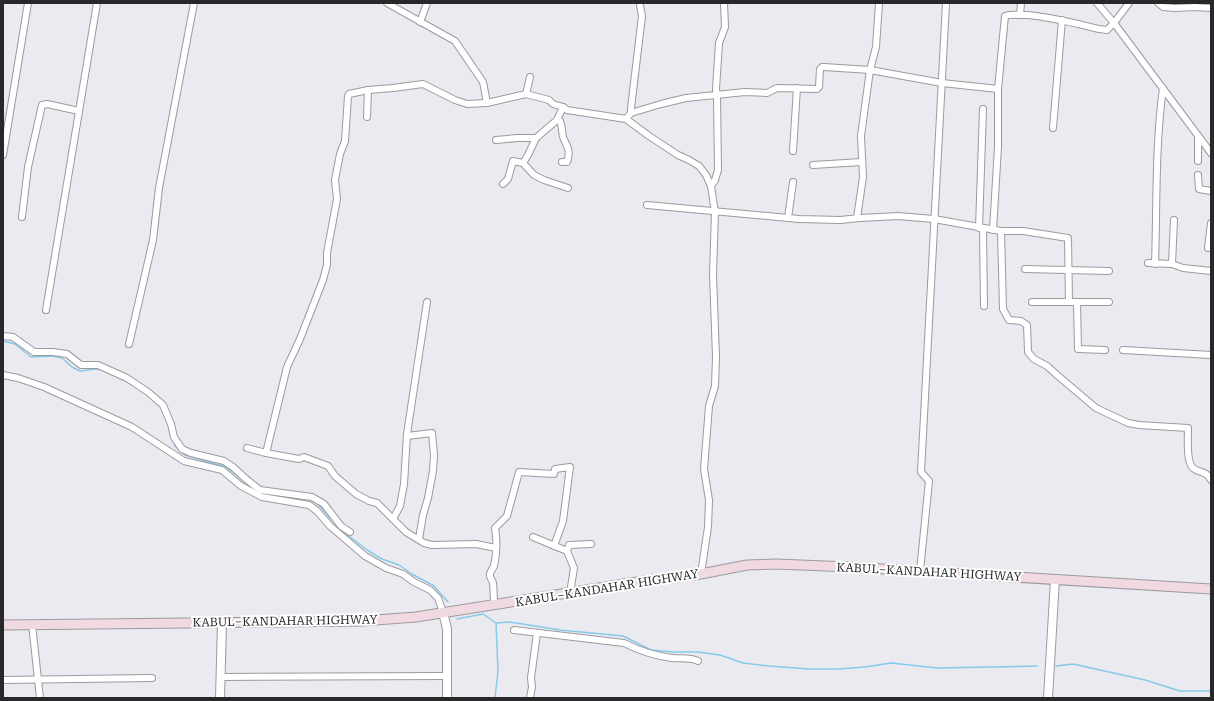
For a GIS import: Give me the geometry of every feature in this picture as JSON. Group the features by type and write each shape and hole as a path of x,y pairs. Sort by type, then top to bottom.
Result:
{"main road":[{"name":"KABUL–KANDAHAR HIGHWAY","path":"3,625 362,621 416,617 637,582 700,574 747,565 776,564 920,571 1211,589"}],"street":[{"path":"3,155 28,3"},
{"path":"46,310 97,3"},
{"path":"129,344 153,240 160,188 194,3"},
{"path":"387,3 455,41 483,82 487,103"},
{"path":"420,22 427,3"},
{"path":"711,186 715,180 718,170 716,89 719,43 725,27 724,3"},
{"path":"858,218 863,177 861,136 870,70 876,47 879,3"},
{"path":"920,571 929,481 921,472 946,3"},
{"path":"1020,15 1022,3"},
{"path":"1097,3 1114,23 1198,137 1211,152"},
{"path":"993,230 998,147 998,89 1005,16 1020,15 1046,17 1106,30 1114,23 1128,3"},
{"path":"1158,3 1163,7 1211,8"},
{"path":"631,114 642,16 640,5"},
{"path":"1052,128 1062,20"},
{"path":"626,119 631,114 661,104 686,98 745,92 767,93 777,88 818,89 820,69 822,67 870,70 942,83 998,89"},
{"path":"526,94 530,77"},
{"path":"266,453 288,367 323,280 327,264 327,253 337,199 335,180 340,154 345,140 349,94 368,90 423,84 455,100 468,104 487,103 526,94 549,100 553,104 568,110 626,119 678,155 698,166 706,175 711,186 715,212 713,274 716,372 715,386 709,406 704,469 709,500 708,527 700,574"},
{"path":"794,151 797,88"},
{"path":"1155,264 1161,104 1163,88"},
{"path":"367,118 368,90"},
{"path":"22,217 28,168 42,105 47,104 79,111"},
{"path":"523,163 536,138 557,120 563,107"},
{"path":"984,109 981,228 984,306"},
{"path":"557,120 561,123 563,137 569,149 567,162 562,162"},
{"path":"1198,137 1198,161"},
{"path":"496,140 536,138"},
{"path":"503,184 508,179 513,161 523,163 534,175 544,180 568,188"},
{"path":"813,165 862,162"},
{"path":"1198,175 1199,189 1211,191"},
{"path":"788,218 793,182"},
{"path":"647,205 715,212 828,220 898,216 934,219 1000,231 1023,231 1068,238 1069,302"},
{"path":"1172,264 1174,220"},
{"path":"1208,248 1211,223"},
{"path":"1000,231 1003,310 1009,320 1021,320 1027,325 1028,352 1034,359 1047,366 1096,408 1117,418 1128,423 1139,425 1188,428 1188,453 1190,464 1194,469 1206,474 1211,480"},
{"path":"1148,263 1172,264 1183,268 1211,272"},
{"path":"1026,269 1110,271"},
{"path":"393,519 400,506 404,484 407,436 427,302"},
{"path":"1032,302 1108,302"},
{"path":"1077,302 1078,349 1105,350"},
{"path":"3,336 13,337 34,352 67,354 81,365 98,365 127,378 148,392 163,405 171,424 174,438 182,449 191,453 224,461 233,467 260,492 262,497 309,505 317,511 345,540 365,556 386,568 403,574 414,582 430,590 438,598 447,629 447,698"},
{"path":"1123,350 1211,355"},
{"path":"3,375 44,387 132,427 184,461 222,470 241,486 260,492 313,498 324,504 341,526 350,532"},
{"path":"407,436 432,433 434,455 433,471 419,539"},
{"path":"247,448 299,459 304,457 328,466 335,476 356,494 369,501 377,503 406,532 424,543 432,545 476,544 496,548"},
{"path":"495,605 492,591 493,583 490,572 494,568 496,548 495,528 507,516 519,472 554,474 555,469 570,467 563,522 554,546"},
{"path":"311,507 313,498"},
{"path":"533,537 567,551"},
{"path":"570,593 574,568 567,551 569,545 591,544"},
{"path":"1048,698 1055,579"},
{"path":"220,698 222,623"},
{"path":"32,624 40,698"},
{"path":"514,630 624,643 634,648 664,657 675,659 694,659 698,661"},
{"path":"530,698 537,633"},
{"path":"221,677 447,676"},
{"path":"3,680 152,678"}],"waterway":[{"path":"3,341 15,344 31,357 53,356 62,358 72,367 80,371 97,369 102,370"},
{"path":"120,378 131,384"},
{"path":"167,421 171,435"},
{"path":"173,440 175,446 185,455 226,467 249,485"},
{"path":"316,502 332,520"},
{"path":"340,529 367,550 382,559 399,565 434,586 448,602"},
{"path":"457,619 483,614 496,623 510,622 560,630 623,636 651,650 698,652 720,655 743,663 769,666 808,669 838,669 891,663 937,668 1037,666"},
{"path":"495,698 498,671 496,623"},
{"path":"1056,666 1073,664 1145,680 1180,691 1211,691"}]}
